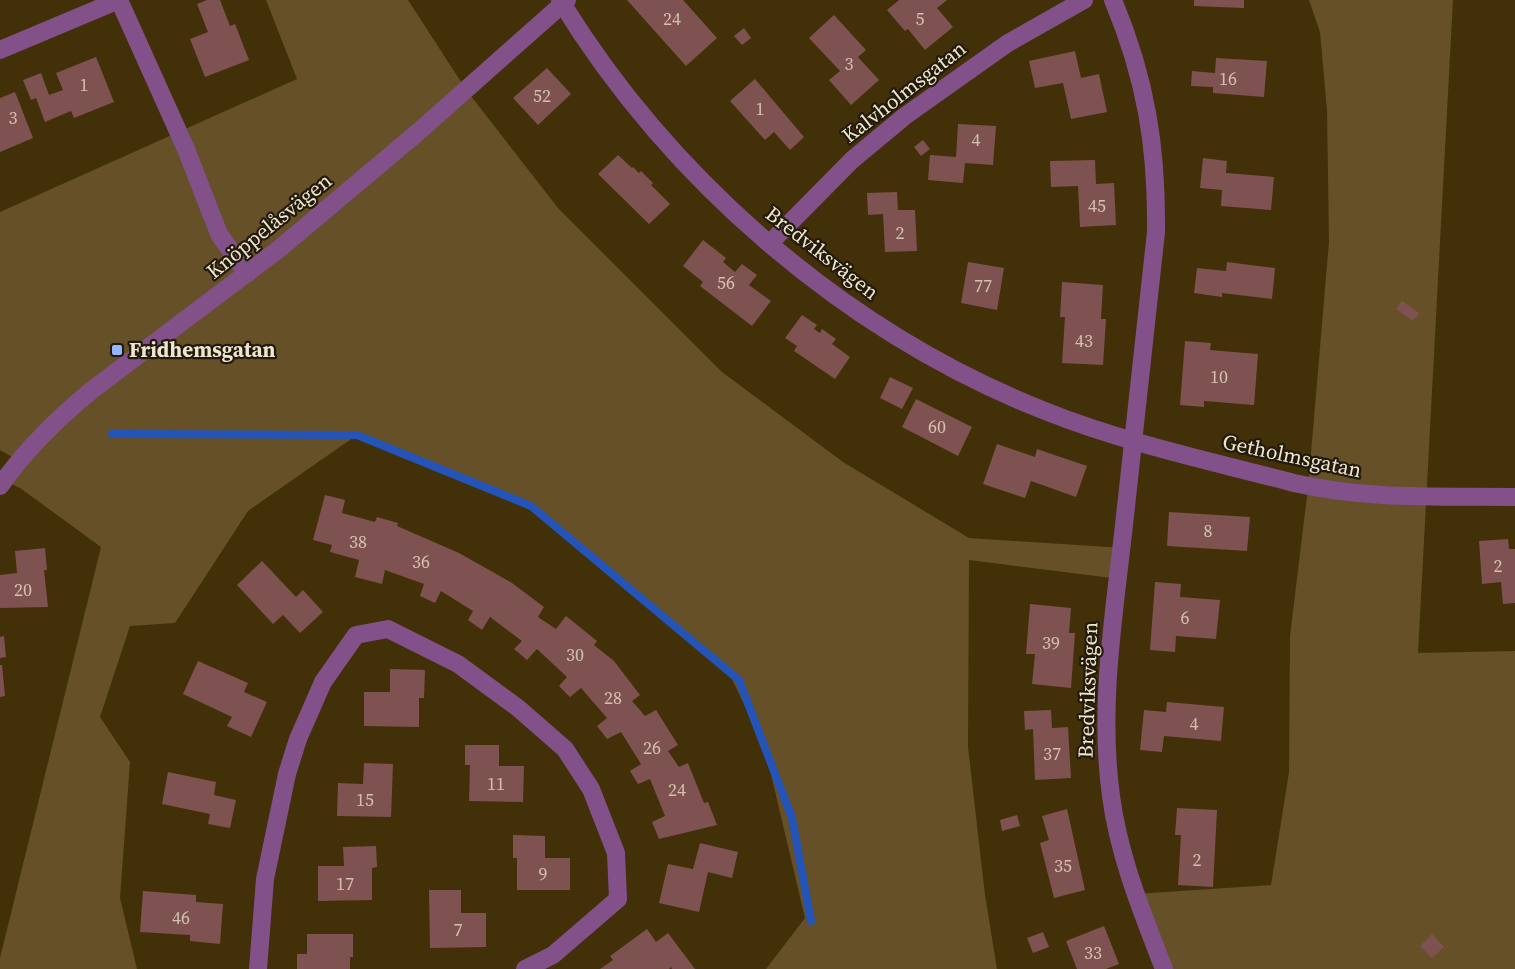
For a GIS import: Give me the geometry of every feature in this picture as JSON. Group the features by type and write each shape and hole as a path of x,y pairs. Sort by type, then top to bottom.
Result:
{"street":[{"path":"0,50 119,0 186,149 219,234 247,274"},
{"name":"Kalvholmsgatan","path":"770,243 852,160 914,109 1008,43 1084,0"},
{"name":"Bredviksvägen","path":"1113,0 1138,68 1148,110 1154,152 1156,232 1106,699 1107,765 1115,821 1125,866 1164,969"},
{"name":"Bredviksvägen","path":"563,1 589,44 643,114 709,189 807,274 851,306 952,367 1044,410 1094,429 1134,440"},
{"name":"Knöppelåsvägen","path":"0,486 13,468 63,414 247,274 417,133 563,1"},
{"name":"Getholmsgatan","path":"1134,440 1326,490 1418,498 1515,497"},
{"path":"258,969 265,879 287,774 298,739 323,681 356,635 388,629 458,664 518,708 565,749 591,789 616,853 618,899 553,955 525,969"}],"shaded area":[{"path":"266,0 408,0 467,91 558,208 722,372 843,462 969,538 1123,548 1120,579 969,560 968,747 985,895 997,969 766,969 805,918 764,745 727,669 531,506 357,435 248,511 175,623 130,626 100,717 130,762 120,898 137,969 0,969 0,958 101,547 20,488 7,482 21,462 0,450 0,212 297,79"},
{"path":"1309,0 1453,0 1418,653 1515,651 1515,969 1166,969 1135,894 1271,885 1289,772 1290,636 1308,488 1329,242 1327,110 1320,32"}],"building":[{"path":"207,0 220,0 230,26 235,24 249,60 205,77 190,39 208,32 197,4"},
{"path":"627,0 683,0 717,38 686,66"},
{"path":"899,0 947,0 937,8 953,27 925,50 908,29 905,31 887,10"},
{"path":"1194,0 1244,0 1244,8 1194,6"},
{"path":"834,15 866,50 858,57 879,80 851,105 829,80 840,71 809,38"},
{"path":"744,28 751,38 742,45 734,36"},
{"path":"1075,51 1081,78 1099,74 1107,112 1071,119 1063,83 1035,88 1029,61"},
{"path":"96,57 114,102 74,118 71,111 45,122 36,98 31,100 23,80 41,73 49,95 63,90 56,73"},
{"path":"1216,58 1267,61 1264,97 1213,93 1213,87 1191,86 1192,71 1215,73"},
{"path":"547,68 571,94 538,125 513,98"},
{"path":"755,79 804,137 790,150 774,132 765,140 730,101"},
{"path":"15,92 33,138 0,152 0,98"},
{"path":"958,124 996,126 993,165 965,163 963,183 928,180 930,155 956,157"},
{"path":"923,140 930,149 921,156 914,147"},
{"path":"618,155 639,173 641,171 670,204 649,224 598,174"},
{"path":"1203,158 1227,161 1226,173 1274,177 1271,210 1221,206 1222,190 1200,188"},
{"path":"1095,160 1096,184 1114,183 1116,225 1080,227 1078,186 1051,187 1050,161"},
{"path":"897,192 898,210 915,210 917,251 885,252 883,214 868,215 867,193"},
{"path":"703,240 726,258 723,262 735,272 742,264 757,275 749,285 771,301 752,326 700,286 703,282 683,266"},
{"path":"968,262 1004,268 997,310 961,303"},
{"path":"1227,262 1275,268 1272,299 1222,293 1222,297 1194,293 1197,268 1226,271"},
{"path":"1062,282 1103,285 1101,319 1106,319 1103,365 1062,363 1065,317 1060,317"},
{"path":"1402,301 1419,313 1413,321 1396,309"},
{"path":"802,315 817,325 814,329 820,333 822,329 836,339 832,344 850,357 835,379 794,351 797,346 785,338"},
{"path":"1185,341 1211,343 1210,350 1258,354 1254,405 1204,401 1204,407 1180,405"},
{"path":"890,377 913,388 902,409 880,398"},
{"path":"916,399 972,427 958,456 902,427"},
{"path":"997,444 1035,457 1037,449 1087,466 1076,497 1031,481 1025,498 983,484"},
{"path":"325,495 345,500 342,513 375,522 377,517 398,523 397,526 459,553 512,583 544,607 538,617 556,629 566,616 597,641 594,645 614,661 640,695 632,701 645,716 656,710 678,745 668,751 679,767 688,763 704,803 708,802 717,825 659,839 652,822 665,816 650,779 638,784 630,771 641,764 621,732 607,739 597,726 607,718 581,688 570,697 559,686 567,677 537,649 527,660 514,649 522,641 490,617 482,630 468,620 473,611 441,591 435,603 420,596 424,584 385,570 382,584 355,577 359,560 330,552 332,545 313,540"},
{"path":"1169,512 1250,517 1247,551 1167,546"},
{"path":"1508,539 1509,549 1515,549 1515,603 1503,604 1501,582 1482,584 1479,541"},
{"path":"45,548 47,570 44,570 48,607 0,608 0,575 17,573 15,551"},
{"path":"262,561 296,597 303,590 323,612 300,633 283,615 273,624 237,585"},
{"path":"1155,582 1181,584 1180,597 1220,600 1216,639 1176,636 1175,652 1150,650"},
{"path":"1030,604 1071,608 1069,633 1075,633 1071,688 1032,684 1035,654 1026,654"},
{"path":"4,636 6,657 0,658 0,637"},
{"path":"198,661 248,683 244,692 267,702 251,737 227,726 232,717 183,694"},
{"path":"0,665 2,665 5,696 0,697"},
{"path":"390,669 425,670 424,698 419,698 419,727 364,726 364,692 390,692"},
{"path":"1167,702 1224,707 1221,741 1164,736 1162,752 1140,750 1144,710 1166,712"},
{"path":"1051,710 1052,728 1068,727 1071,778 1035,780 1033,729 1025,730 1024,711"},
{"path":"465,745 499,745 499,766 524,766 523,802 469,801 470,765 465,765"},
{"path":"364,763 393,764 391,817 337,816 338,783 363,784"},
{"path":"168,772 216,782 214,795 236,800 230,828 208,824 210,814 162,804"},
{"path":"1177,808 1217,810 1213,887 1178,885 1181,835 1175,835"},
{"path":"1067,809 1085,890 1054,898 1040,843 1049,840 1042,816"},
{"path":"1017,815 1020,826 1002,831 1000,820"},
{"path":"513,835 545,836 545,858 570,858 570,890 517,890 517,858 513,858"},
{"path":"700,843 738,852 732,878 708,872 699,912 659,903 668,864 693,869"},
{"path":"376,846 377,867 372,868 372,900 318,901 318,866 344,866 343,847"},
{"path":"429,890 461,890 461,913 486,913 486,947 430,948"},
{"path":"143,891 196,895 196,902 223,904 220,944 190,941 190,935 140,932"},
{"path":"1104,926 1119,964 1106,969 1077,969 1066,941"},
{"path":"647,929 656,942 668,933 695,969 672,969 671,967 669,969 600,969 613,960 610,956"},
{"path":"1043,932 1049,947 1033,953 1027,938"},
{"path":"307,934 353,934 353,957 350,957 350,969 297,969 297,954 307,954"},
{"path":"1432,934 1444,947 1432,958 1420,946"}],"waterway":[{"path":"112,434 357,435 531,506 739,680 792,818 811,921"}],"place":[{"name":"Fridhemsgatan","path":"117,350"}]}
